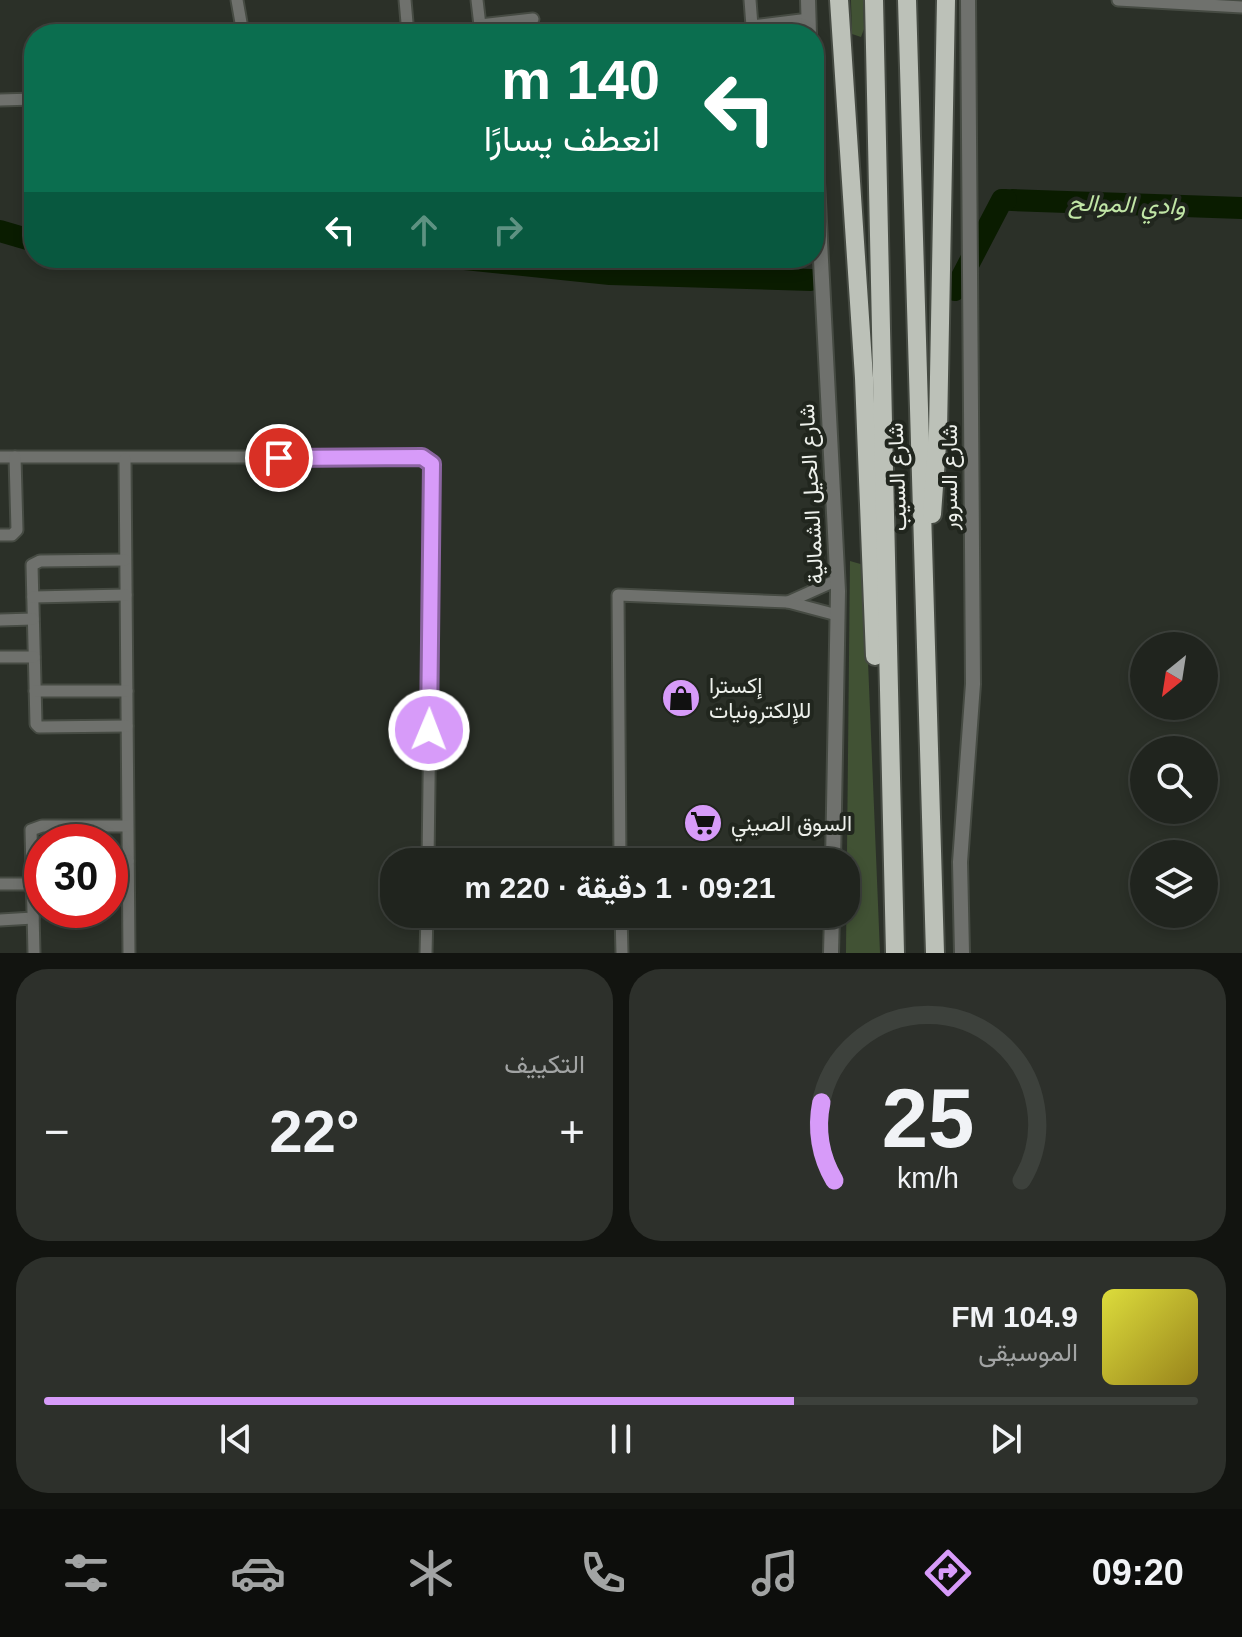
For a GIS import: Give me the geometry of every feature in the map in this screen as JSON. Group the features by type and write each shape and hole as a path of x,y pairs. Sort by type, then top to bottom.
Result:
{"highway":[{"path":"839,0 864,378 875,663 879,704 888,745"},
{"name":"شارع السيب","path":"874,0 888,745 895,953"},
{"name":"شارع السيب","path":"907,0 935,953"},
{"path":"924,616 938,431 946,0"}],"street":[{"path":"237,0 241,24"},
{"path":"405,0 407,24"},
{"path":"477,0 480,24"},
{"path":"750,0 752,24"},
{"path":"808,0 809,24"},
{"name":"شارع السرور","path":"962,953 960,862 973,684 968,0"},
{"path":"1118,0 1242,7"},
{"path":"509,24 533,19"},
{"path":"0,100 24,99"},
{"name":"شارع الحيل الشمالية","path":"821,268 837,580 833,848"},
{"path":"0,457 429,459 433,469 428,848"},
{"path":"0,535 12,535 17,530 15,457"},
{"path":"125,459 127,824"},
{"path":"125,560 35,562 32,565 36,724 39,727 127,726"},
{"path":"788,602 837,580"},
{"path":"33,597 126,595"},
{"path":"620,848 618,595 788,602 837,615"},
{"path":"0,620 33,619"},
{"path":"0,657 34,657"},
{"path":"35,691 127,691"},
{"path":"128,861 129,953"},
{"path":"0,884 24,884"},
{"path":"0,920 24,919"},
{"path":"33,928 34,953"},
{"path":"426,953 427,928"},
{"path":"621,928 622,953"},
{"path":"831,953 832,928"}],"green space":[{"path":"851,0 863,0 864,29 861,37 852,34"},
{"path":"850,561 864,565 880,953 846,953 846,928 860,928 860,848 847,848"}],"waterway":[{"name":"وادي الموالح","path":"955,290 1002,200 1006,200"},
{"name":"وادي الموالح","path":"1012,200 1242,208"},
{"name":"وادي الموالح","path":"0,231 24,238"},
{"name":"وادي الموالح","path":"552,268 610,274 811,280"}],"place":[{"name":"إكسترا للإلكترونيات","path":"681,698"},
{"name":"السوق الصيني","path":"703,823"}],"route":[{"path":"279,458 422,457 432,464 429,730"}]}
